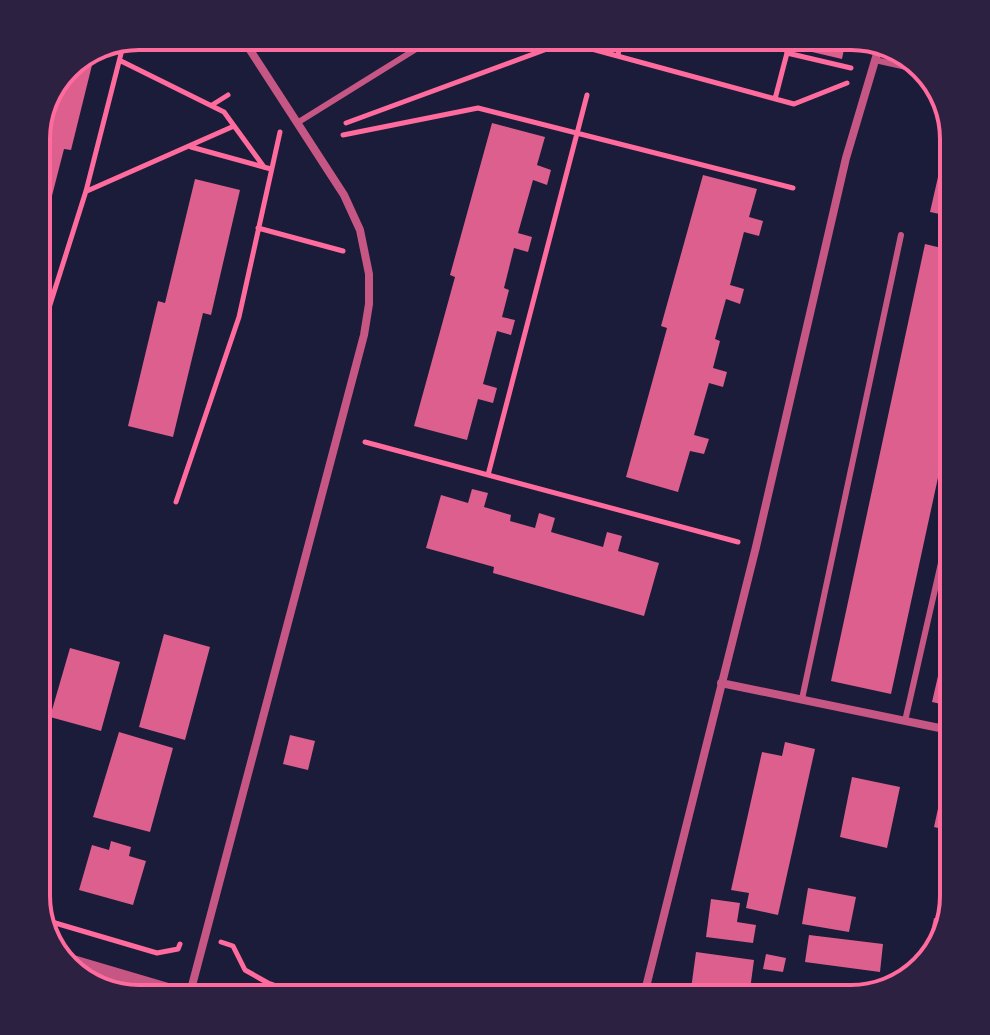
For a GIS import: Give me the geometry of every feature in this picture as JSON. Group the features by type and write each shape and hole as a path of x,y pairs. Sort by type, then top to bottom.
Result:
{"street":[{"path":"197,985 364,335 369,304 369,274 360,230 344,195 250,50"},
{"path":"646,985 756,547 846,158 877,54"},
{"path":"721,683 940,728"},
{"path":"83,965 150,985"}],"lane":[{"path":"297,123 414,50"},
{"path":"875,60 901,66"},
{"path":"802,699 901,235"},
{"path":"905,721 940,567"}],"path":[{"path":"346,123 544,50"},
{"path":"598,50 794,104 847,83"},
{"path":"618,55 619,50"},
{"path":"775,99 786,50"},
{"path":"50,305 86,191 122,52"},
{"path":"787,53 851,68"},
{"path":"121,61 224,112 264,167"},
{"path":"211,106 228,95"},
{"path":"488,475 587,95"},
{"path":"343,135 478,108 793,188"},
{"path":"86,191 234,126"},
{"path":"176,502 239,317 280,132"},
{"path":"189,146 271,169"},
{"path":"258,228 343,251"},
{"path":"365,442 756,547"},
{"path":"54,923 157,953 178,949 182,941"},
{"path":"221,942 233,946 245,970 274,985"}],"building":[{"path":"804,50 844,50 842,59"},
{"path":"92,64 71,150 64,149 50,204 50,133 53,116 65,90 76,76"},
{"path":"492,123 545,137 537,165 551,170 547,185 533,180 518,233 532,237 528,252 514,248 504,288 509,290 502,317 515,320 511,335 497,331 483,384 497,388 493,403 478,399 467,440 414,426 455,277 450,275"},
{"path":"940,168 940,214 930,212"},
{"path":"703,175 757,189 749,217 763,221 759,236 744,232 730,285 744,289 740,304 726,299 715,339 720,341 713,368 727,372 723,387 709,383 694,435 709,439 704,454 690,451 678,492 626,477 667,328 661,326"},
{"path":"195,179 240,190 211,315 203,313 173,437 128,426 158,301 165,303"},
{"path":"925,244 940,248 940,468 891,694 831,681"},
{"path":"472,489 488,493 484,507 511,515 510,521 535,528 539,513 555,518 551,532 603,547 607,532 622,536 618,551 659,563 644,616 493,573 494,567 426,548 441,495 468,503"},
{"path":"164,634 210,647 185,740 139,727"},
{"path":"70,648 120,662 101,731 50,717"},
{"path":"940,667 940,704 932,702"},
{"path":"119,732 173,748 150,832 93,817"},
{"path":"290,735 315,741 308,770 283,764"},
{"path":"785,742 815,749 778,915 746,908 749,893 731,890 762,752 782,756"},
{"path":"852,777 900,787 887,848 840,837"},
{"path":"940,800 940,828 934,827"},
{"path":"111,841 131,847 129,856 146,861 133,905 79,890 92,845 109,850"},
{"path":"808,888 856,897 849,932 802,924"},
{"path":"711,899 740,903 737,922 756,925 753,943 706,937"},
{"path":"809,935 883,944 880,972 805,962"},
{"path":"696,952 754,960 751,985 692,985"},
{"path":"766,954 786,958 783,972 763,969"}]}
